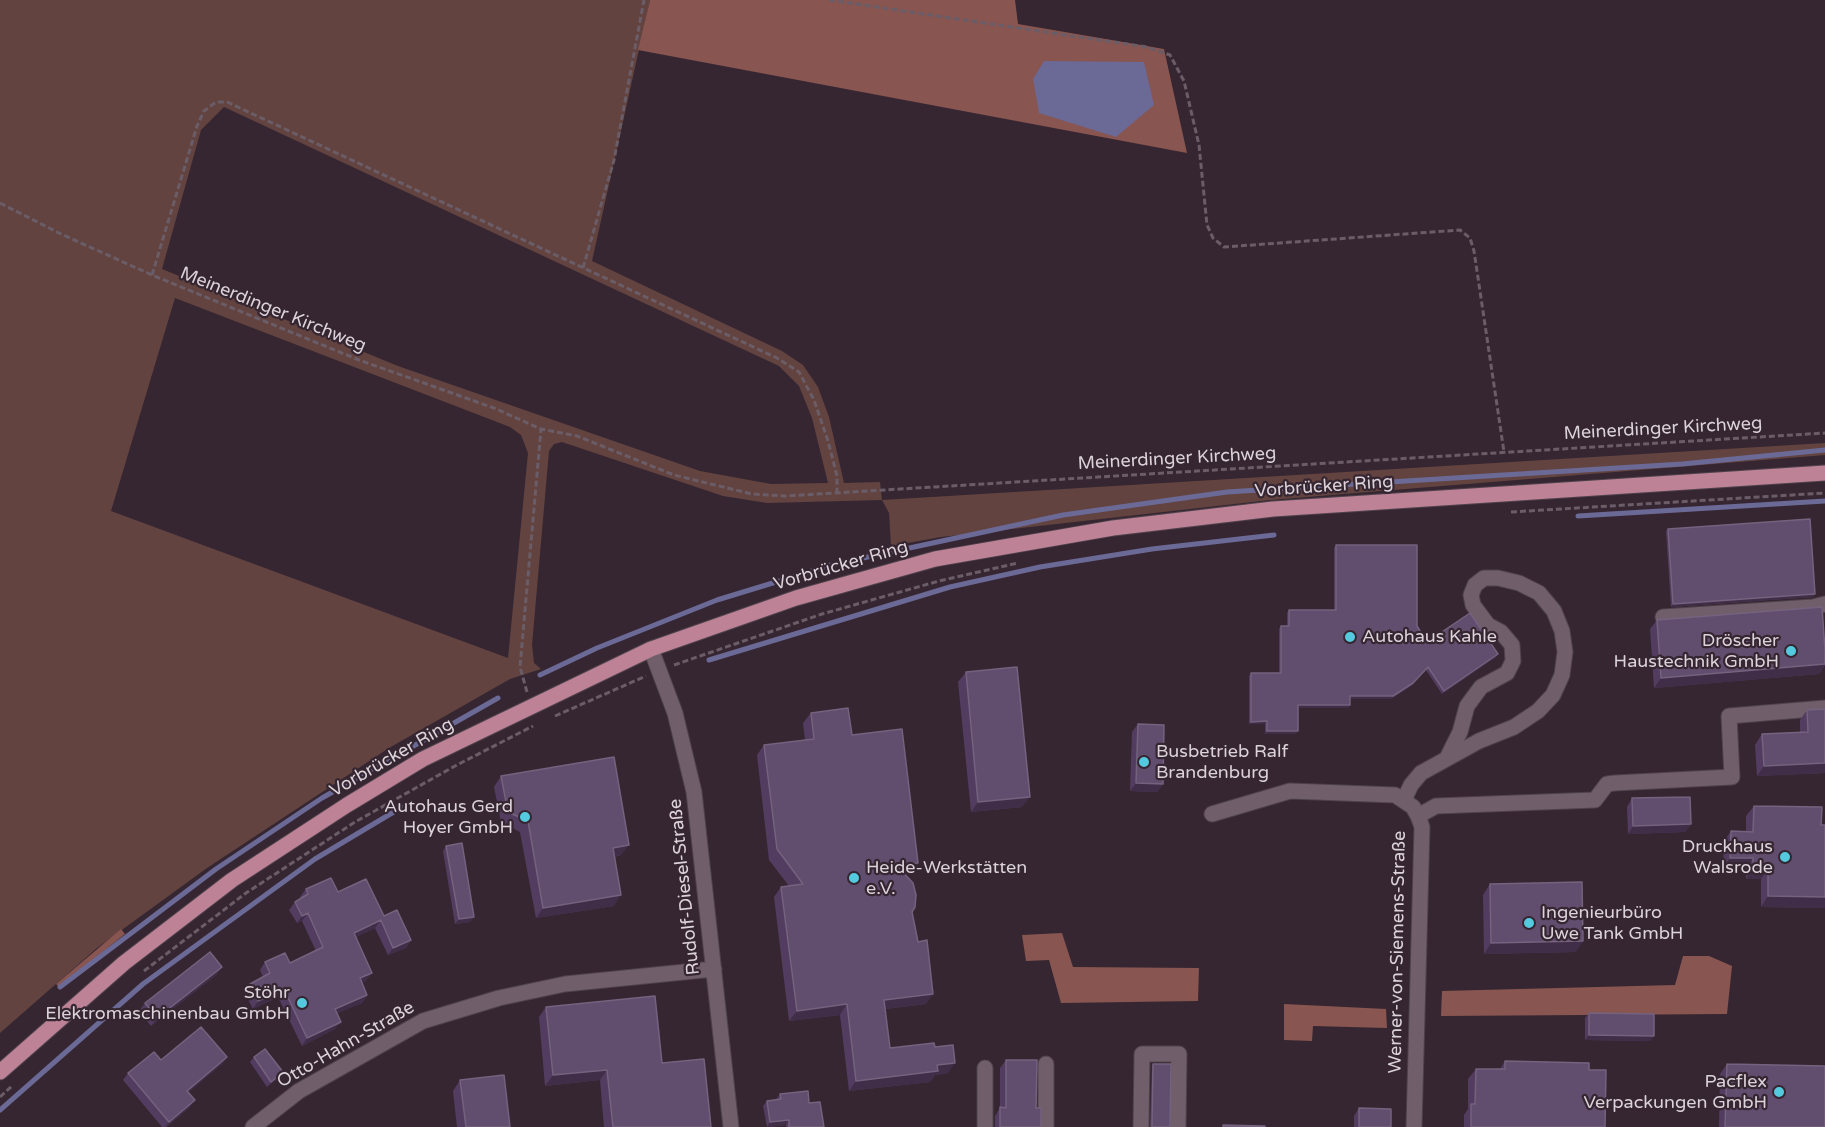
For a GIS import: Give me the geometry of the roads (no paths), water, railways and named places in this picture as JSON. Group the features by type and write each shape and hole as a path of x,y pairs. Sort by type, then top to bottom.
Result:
{"main road":[{"name":"Vorbrücker Ring","path":"0,1072 124,963 232,880 347,805 423,759 651,649 796,598 935,560 1113,528 1284,508 1825,473"}],"street":[{"path":"1212,814 1290,791 1383,793 1404,800 1411,785 1421,773 1447,758 1514,727 1538,711 1552,695 1562,675 1565,652 1562,631 1554,610 1539,593 1519,583 1498,578 1484,578 1475,585 1471,595 1473,604 1488,625 1501,632 1512,645 1513,661 1507,673 1481,687 1467,706 1460,732 1447,758"},
{"path":"1663,617 1813,607 1825,604"},
{"name":"Rudolf-Diesel-Straße","path":"651,649 675,713 693,783 731,1127"},
{"path":"1418,816 1436,806 1595,800 1607,784 1615,783 1732,777 1729,716 1825,708"},
{"name":"Werner-von-Siemens-Straße","path":"1404,800 1418,816 1422,827 1414,1127"},
{"name":"Otto-Hahn-Straße","path":"253,1127 299,1091 423,1021 499,998 565,984 714,969"},
{"path":"1141,1127 1142,1054 1179,1054 1178,1127"},
{"path":"1046,1064 1046,1127"},
{"path":"985,1068 985,1127"}],"waterway":[{"path":"540,675 597,648 717,600 835,564 1063,515 1227,492 1682,464 1825,450"},
{"path":"1578,516 1825,501"},
{"path":"709,660 950,587 1040,567 1152,549 1274,535"},
{"path":"60,987 216,869 322,798 498,698"},
{"path":"0,1110 143,984 315,859 402,807"}],"place":[{"name":"Autohaus Kahle","path":"1350,637"},
{"name":"Dröscher Haustechnik GmbH","path":"1791,651"},
{"name":"Busbetrieb Ralf Brandenburg","path":"1144,762"},
{"name":"Autohaus Gerd Hoyer GmbH","path":"525,817"},
{"name":"Druckhaus Walsrode","path":"1785,857"},
{"name":"Heide-Werkstätten e.V.","path":"854,878"},
{"name":"Ingenieurbüro Uwe Tank GmbH","path":"1529,923"},
{"name":"Stöhr Elektromaschinenbau GmbH","path":"302,1003"},
{"name":"Pacflex Verpackungen GmbH","path":"1779,1092"}]}
